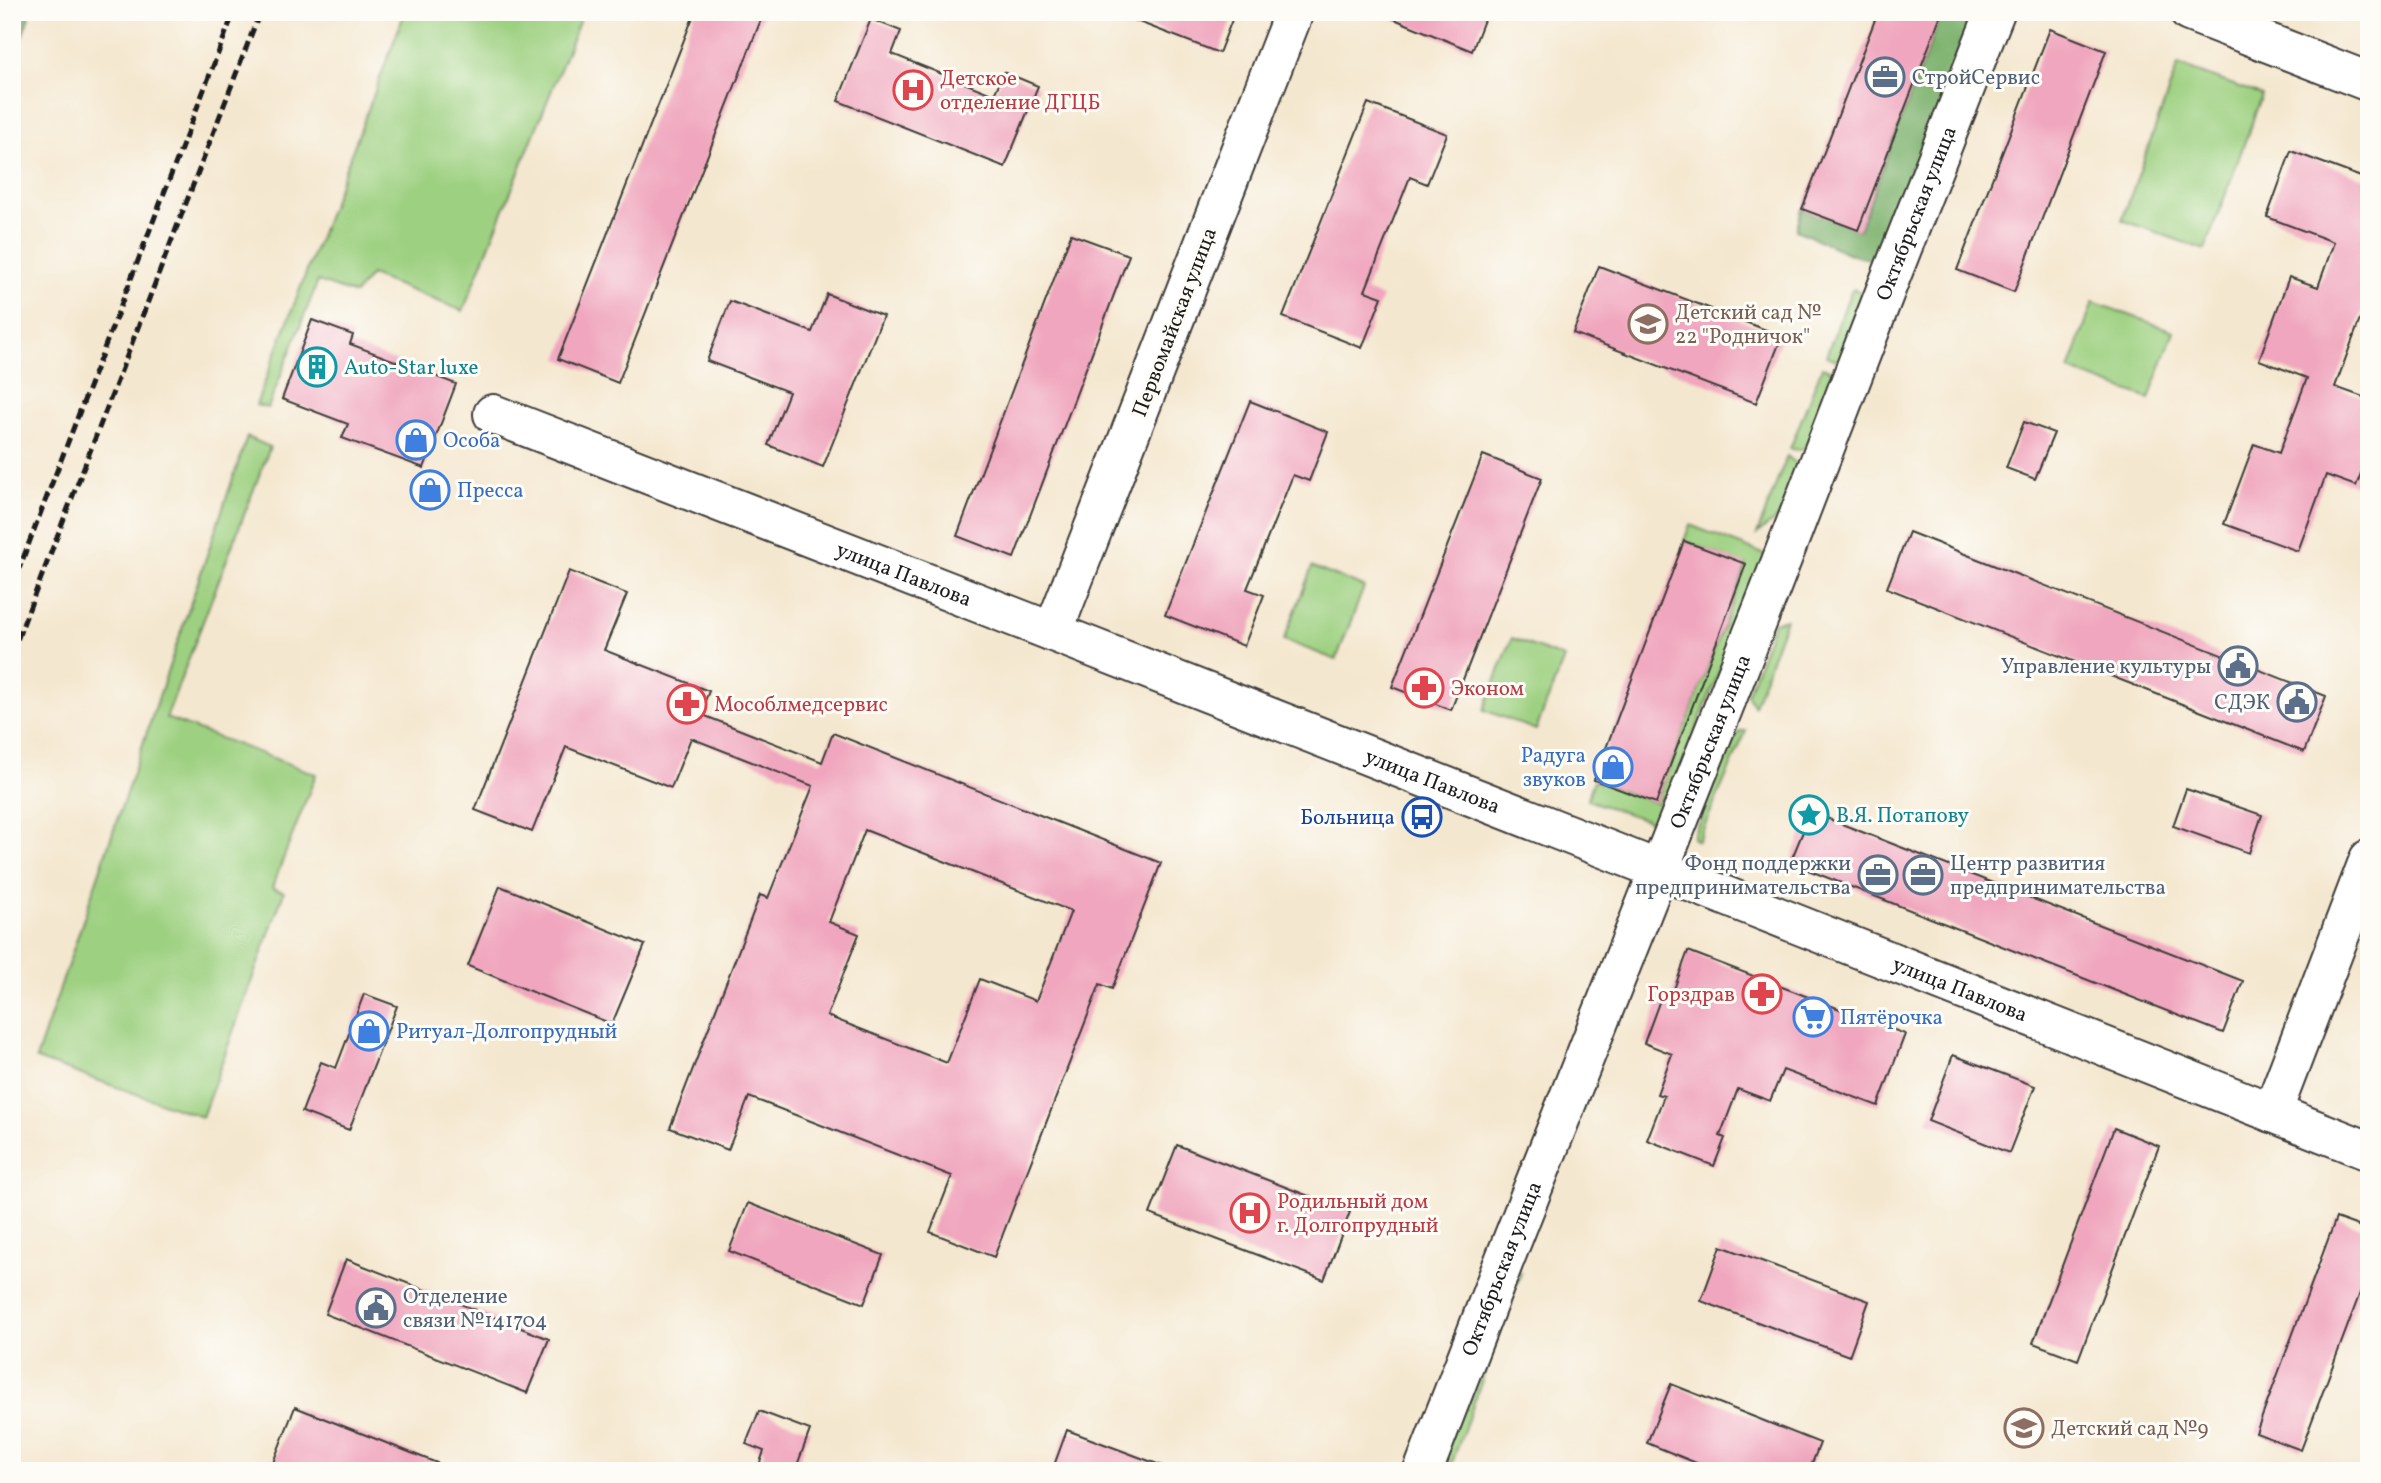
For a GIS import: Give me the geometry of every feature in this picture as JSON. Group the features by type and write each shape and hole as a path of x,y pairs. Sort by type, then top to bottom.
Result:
{"street":[{"name":"Первомайская улица","path":"1053,632 1294,12"},
{"name":"Октябрьская улица","path":"1423,1471 1658,870 1768,598 1995,12"},
{"path":"2189,12 2369,82"},
{"name":"улица Павлова","path":"493,414 2369,1151"},
{"path":"2272,1113 2369,859"}],"green space":[{"path":"12,12 31,12 12,64"},
{"path":"405,12 583,12 463,311 371,275 355,294 318,281 268,408 256,405"},
{"path":"1942,12 1979,12 1883,253 1870,259 1852,255 1796,230 1802,209 1859,230"},
{"path":"2178,65 2262,95 2205,250 2122,220"},
{"path":"1854,289 1863,293 1864,297 1840,361 1826,356"},
{"path":"2093,302 2174,331 2149,399 2069,370"},
{"path":"1822,367 1836,372 1806,447 1800,450 1790,449"},
{"path":"247,437 270,447 166,718 316,774 272,888 284,892 202,1117 36,1059"},
{"path":"1787,456 1798,465 1779,517 1757,534"},
{"path":"1690,525 1766,555 1658,824 1587,800 1594,780 1656,803 1746,565 1684,541"},
{"path":"1312,567 1364,587 1336,660 1284,640"},
{"path":"1786,619 1754,706 1747,695 1774,622"},
{"path":"1512,638 1564,658 1536,730 1484,710"},
{"path":"1741,731 1746,731 1698,841 1692,838 1733,740"},
{"path":"1521,1273 1449,1471 1437,1471 1511,1275"}],"building":[{"path":"695,12 764,12 618,383 558,359"},
{"path":"1118,12 1235,12 1219,53"},
{"path":"1377,12 1487,12 1472,51"},
{"path":"1878,12 1942,12 1858,230 1802,209"},
{"name":"Детское отделение ДГЦБ","path":"871,19 901,31 892,54 994,95 1004,72 1038,86 1005,167 838,101"},
{"path":"2050,29 2106,51 2014,292 1957,270"},
{"path":"1368,103 1447,134 1427,184 1410,177 1365,291 1382,297 1362,348 1283,317"},
{"path":"2291,151 2369,180 2369,295 2335,387 2369,399 2369,453 2356,486 2326,475 2298,551 2224,524 2254,444 2279,453 2307,378 2259,360 2289,277 2318,287 2334,242 2267,217"},
{"path":"1071,234 1129,255 1014,558 957,536"},
{"path":"1599,266 1782,336 1756,403 1573,333"},
{"path":"827,294 883,316 823,467 768,445 789,392 707,361 730,301 812,332"},
{"path":"312,320 353,335 350,344 456,384 424,468 342,438 348,424 282,399"},
{"path":"1250,401 1328,432 1309,481 1293,475 1247,589 1264,595 1244,646 1165,615"},
{"path":"2024,422 2054,433 2035,479 2006,468"},
{"path":"1483,455 1542,478 1451,710 1392,687"},
{"path":"1909,532 2326,696 2304,752 1887,588"},
{"path":"1684,541 1746,564 1656,803 1594,780"},
{"path":"569,571 627,594 604,650 709,691 700,714 822,762 833,733 1161,863 1112,989 1100,984 994,1257 930,1232 952,1176 749,1097 728,1150 670,1128 760,895 768,898 813,786 691,738 671,788 566,747 532,832 475,810","holes":["865,830 1071,911 1036,1001 980,979 947,1063 827,1016 859,934 829,922"]},
{"path":"2186,789 2262,815 2249,853 2173,826"},
{"path":"1811,812 2243,981 2223,1033 1790,863"},
{"path":"500,886 645,945 612,1024 468,966"},
{"path":"1688,951 1905,1034 1878,1106 1783,1070 1770,1101 1738,1089 1720,1136 1725,1138 1714,1166 1647,1140 1664,1096 1657,1094 1672,1054 1644,1043 1661,997 1670,1000"},
{"path":"364,994 397,1006 349,1130 302,1112 321,1062 336,1068"},
{"path":"1953,1055 2035,1086 2009,1153 1928,1121"},
{"path":"2114,1128 2159,1146 2078,1360 2033,1343"},
{"name":"Родильный дом г. Долгопрудный","path":"1177,1145 1350,1212 1324,1280 1150,1214"},
{"path":"748,1203 883,1255 864,1304 729,1251"},
{"path":"2336,1218 2369,1230 2369,1269 2301,1450 2256,1433"},
{"path":"1721,1246 1869,1301 1849,1356 1701,1301"},
{"path":"346,1259 549,1339 527,1393 325,1314"},
{"path":"1671,1384 1820,1443 1809,1471 1716,1471 1647,1443"},
{"path":"295,1407 452,1471 286,1471 272,1465"},
{"path":"759,1411 810,1430 795,1471 757,1471 764,1451 746,1444"},
{"path":"1067,1430 1168,1468 1168,1471 1052,1471"}],"railway":[{"path":"12,587 234,12"},
{"path":"12,653 260,12"}],"place":[{"name":"СтройСервис","path":"1885,77"},
{"name":"Детское отделение ДГЦБ","path":"913,90"},
{"name":"Детский сад № 22 \"Родничок\"","path":"1648,324"},
{"name":"Auto-Star luxe","path":"317,367"},
{"name":"Особа","path":"416,440"},
{"name":"Пресса","path":"430,490"},
{"name":"Управление культуры","path":"2238,666"},
{"name":"Эконом","path":"1424,688"},
{"name":"СДЭК","path":"2297,702"},
{"name":"Мособлмедсервис","path":"687,704"},
{"name":"Радуга звуков","path":"1613,767"},
{"name":"В.Я. Потапову","path":"1809,815"},
{"name":"Больница","path":"1422,817"},
{"name":"Фонд поддержки предпринимательства","path":"1878,875"},
{"name":"Центр развития предпринимательства","path":"1923,875"},
{"name":"Горздрав","path":"1762,994"},
{"name":"Пятёрочка","path":"1813,1017"},
{"name":"Ритуал-Долгопрудный","path":"369,1031"},
{"name":"Родильный дом г. Долгопрудный","path":"1250,1213"},
{"name":"Отделение связи №141704","path":"376,1308"},
{"name":"Детский сад №9","path":"2024,1428"}]}
